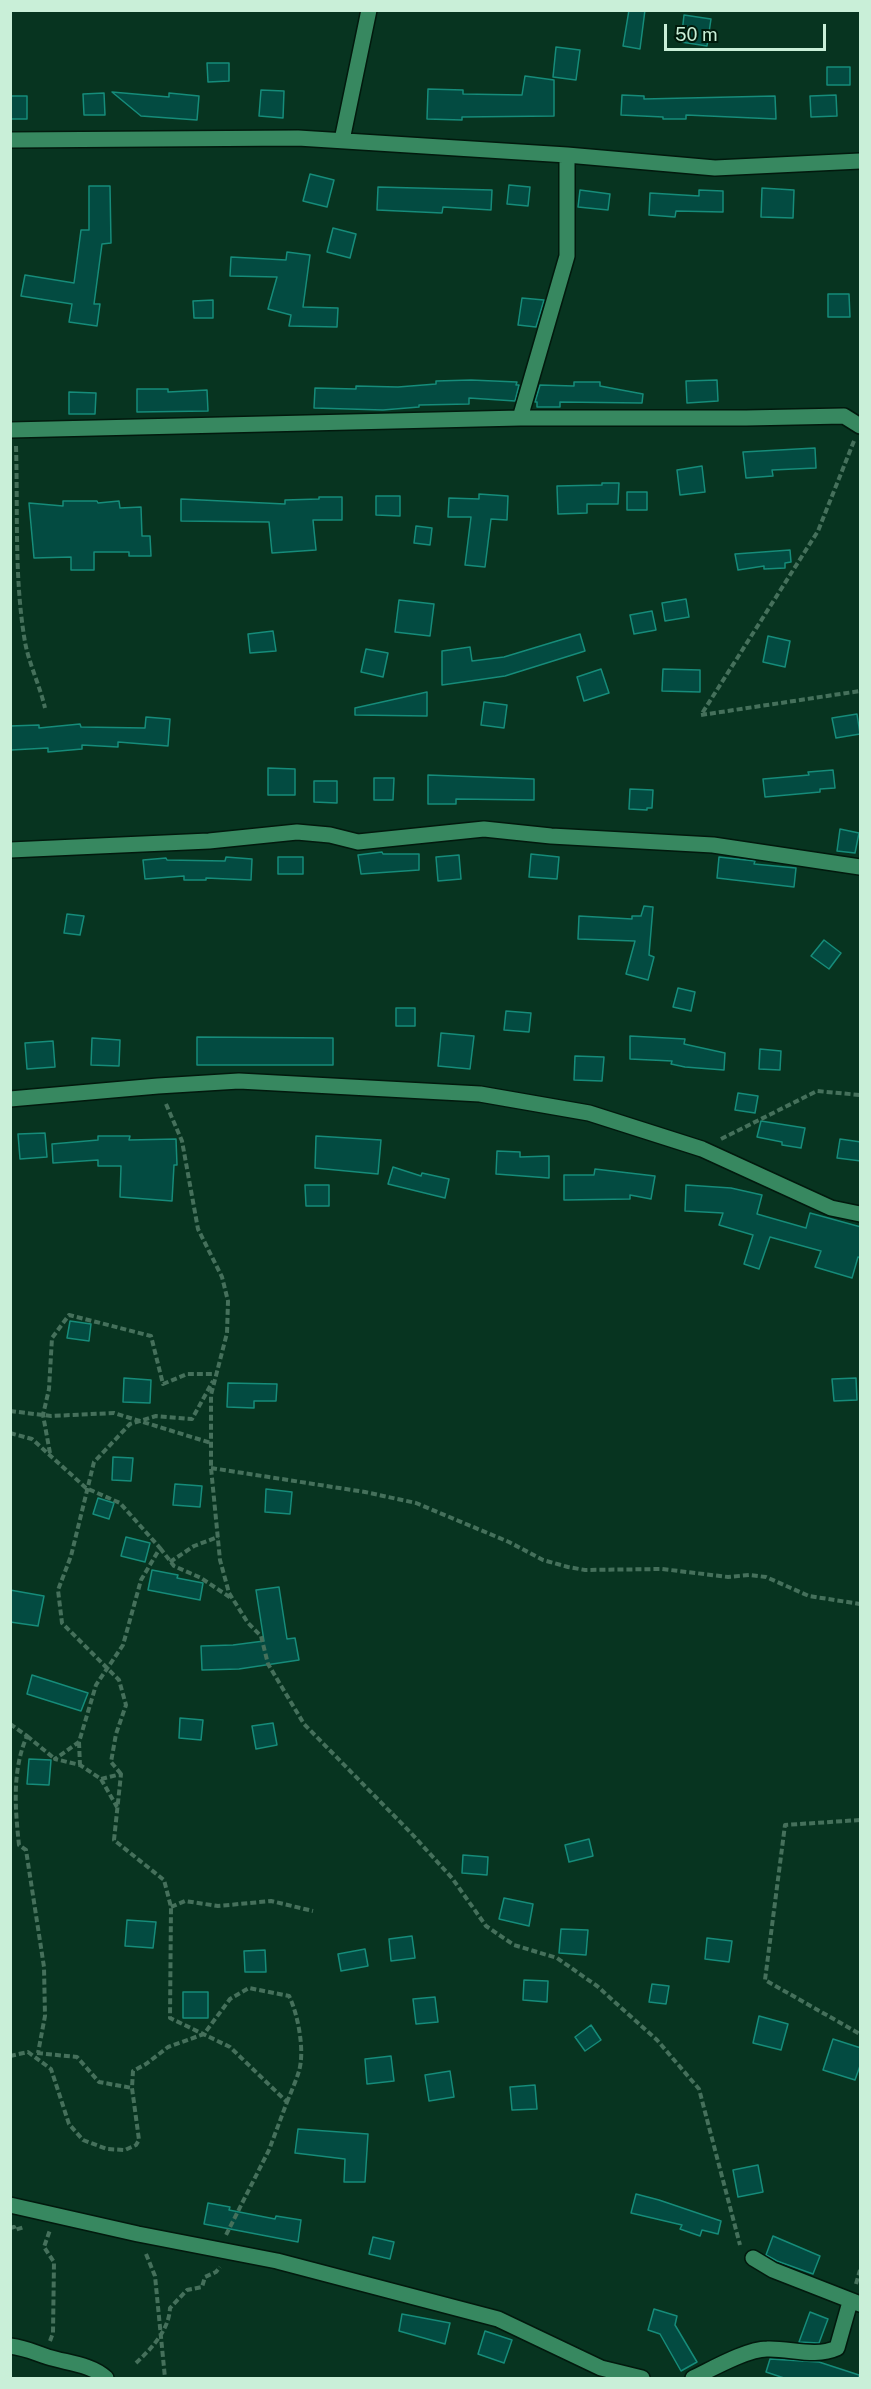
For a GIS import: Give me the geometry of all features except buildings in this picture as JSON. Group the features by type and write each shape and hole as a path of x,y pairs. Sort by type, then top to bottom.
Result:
{"street":[{"path":"342,140 369,10"},
{"path":"10,140 298,138 567,155 715,168 861,161"},
{"path":"520,418 567,256 567,155"},
{"path":"13,430 520,418 844,416 858,431"},
{"path":"10,850 209,841 297,832 330,835 358,842 484,829 551,836 713,845 861,867"},
{"path":"10,1099 239,1081 480,1094 589,1113 702,1149 831,1208 861,1214"},
{"path":"10,2205 138,2234 277,2261 498,2319 601,2368 642,2379"},
{"path":"693,2379 728,2361 765,2349 818,2353 837,2348 855,2303 773,2270 753,2258"},
{"path":"10,2346 29,2349 45,2356 90,2368 106,2379"}],"path":[{"path":"13,430 19,592 26,645 45,708"},
{"path":"858,431 818,531 701,715 861,691"},
{"path":"158,1086 182,1141 198,1229 222,1277 228,1301 227,1334 211,1395 211,1468 220,1560 229,1593 248,1623 261,1636 268,1664 304,1724 452,1878 486,1926 513,1945 557,1958 597,1986 657,2040 699,2089 724,2176 740,2246 753,2258"},
{"path":"702,1149 817,1091 861,1095"},
{"path":"50,1453 43,1415 49,1389 52,1338 69,1315 151,1336 163,1384 187,1374 217,1373"},
{"path":"217,1373 192,1419 156,1416 130,1424 94,1462 74,1546 58,1590 62,1623 119,1680 126,1704 116,1734 111,1762 121,1774 114,1840 164,1880 171,1907 170,2018 230,2047 287,2102"},
{"path":"10,1411 43,1415 114,1413 211,1443"},
{"path":"10,1433 32,1439 86,1488 120,1503 170,1562 201,1578 234,1600"},
{"path":"211,1468 365,1492 416,1503 509,1542 543,1560 568,1567 585,1570 662,1569 728,1577 749,1575 766,1577 809,1596 861,1604"},
{"path":"170,1562 194,1546 218,1537"},
{"path":"80,1765 79,1742 96,1684 123,1645 141,1580 160,1548"},
{"path":"10,1724 56,1760 80,1765 101,1779 117,1808"},
{"path":"27,1736 20,1752 16,1781 16,1818 20,1845 26,1850 44,1967 45,2016 38,2053"},
{"path":"56,1760 79,1742"},
{"path":"101,1779 121,1774"},
{"path":"861,1820 785,1825 765,1980 861,2034"},
{"path":"171,1907 185,1901 218,1906 270,1901 313,1911"},
{"path":"28,2052 51,2069 69,2124 83,2140 106,2149 125,2150 132,2148 139,2140 132,2088 133,2071 168,2047 204,2034 230,1999 249,1988 289,1996 296,2010 300,2068 269,2150 216,2272 205,2277 202,2287 187,2290 170,2308 170,2318 153,2348 136,2363"},
{"path":"10,2056 28,2052 78,2057 99,2082 132,2088"},
{"path":"45,2356 53,2333 54,2262 44,2247 56,2216"},
{"path":"10,2228 14,2227 15,2230 25,2226"},
{"path":"138,2234 155,2276 165,2379"}]}
